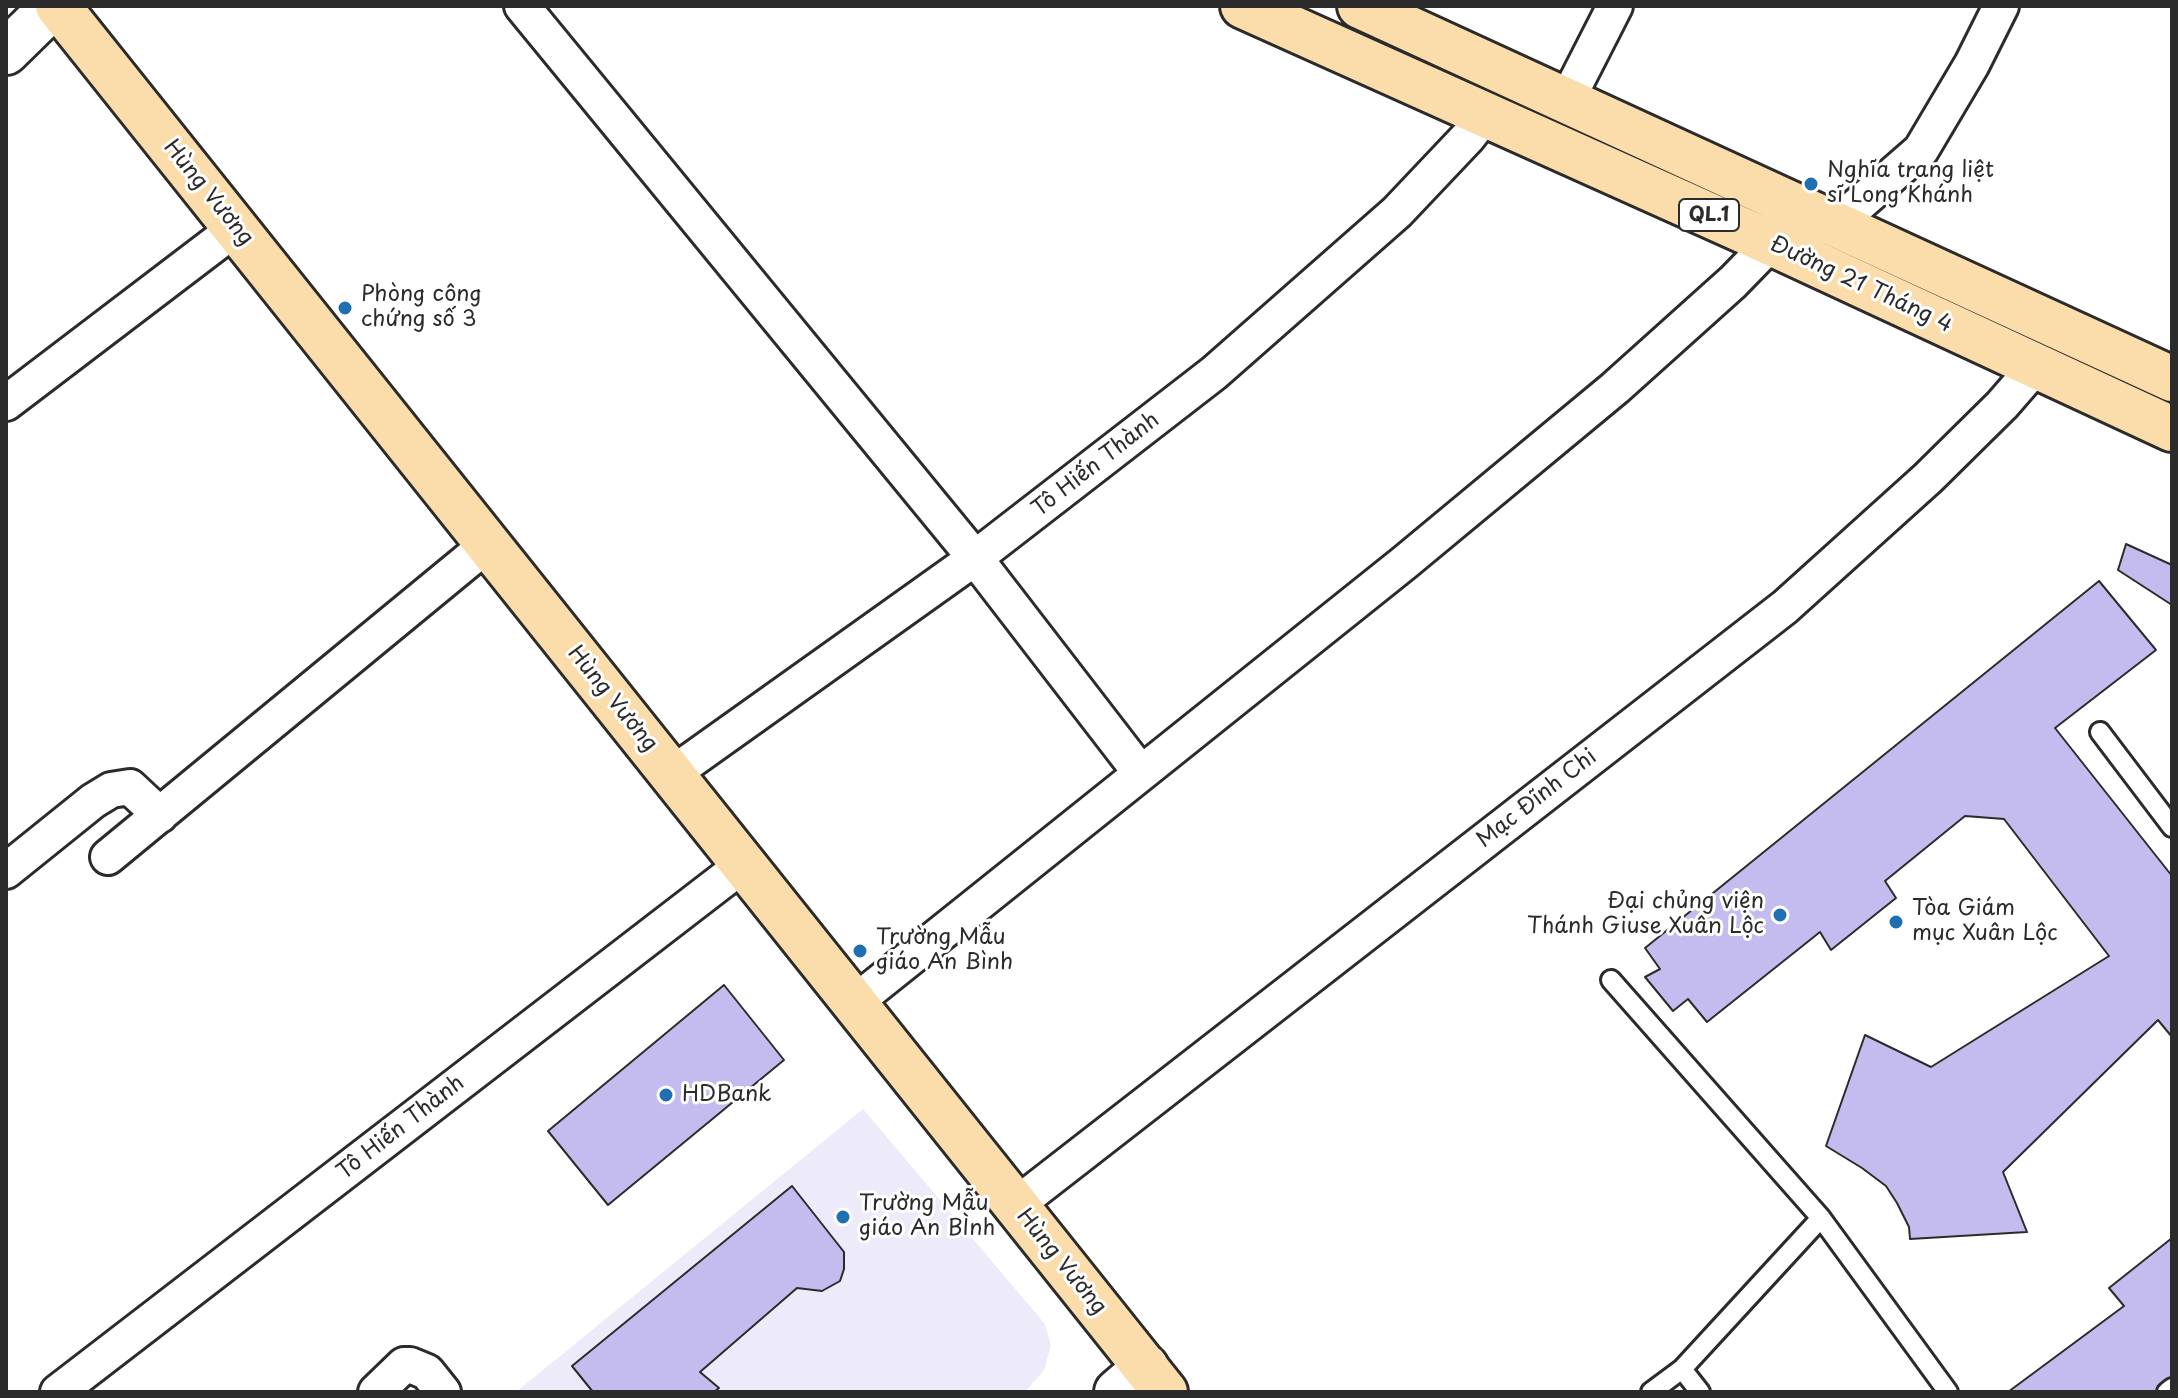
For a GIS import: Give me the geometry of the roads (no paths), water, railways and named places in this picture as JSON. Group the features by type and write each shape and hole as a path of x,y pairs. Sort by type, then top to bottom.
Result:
{"main road":[{"name":"Hùng Vương","path":"56,6 1016,1205 1143,1384"},
{"name":"Đường 21 Tháng 4","path":"1243,6 1771,243 2172,429"},
{"name":"Đường 21 Tháng 4","path":"1360,6 2172,379"}],"street":[{"path":"6,52 56,6"},
{"path":"522,6 975,558 1140,772"},
{"path":"1567,100 1615,6"},
{"path":"1835,225 1921,150 1972,64 2001,6"},
{"name":"Tô Hiến Thành","path":"672,774 975,558 1214,373 1397,212 1485,115"},
{"path":"6,403 236,228"},
{"path":"854,1003 1404,563 1615,388 1733,282 1771,243"},
{"name":"Mạc Đĩnh Chi","path":"1016,1205 1785,607 1928,478 2002,405 2036,366"},
{"path":"108,857 488,544"},
{"path":"6,871 111,790 130,787 160,815"},
{"name":"Tô Hiến Thành","path":"58,1392 744,864"},
{"path":"376,1392 404,1365 410,1365 427,1372 443,1392"}],"lane":[{"path":"2100,732 2172,827"},
{"path":"1611,980 1821,1218 1948,1392"},
{"path":"1651,1392 1682,1369 1821,1218"},
{"path":"1682,1369 1700,1392"},
{"path":"2167,1392 2172,1388"}],"place":[{"name":"Nghĩa trang liệt sĩ Long Khánh","path":"1811,184"},
{"name":"Phòng công chứng số 3","path":"345,308"},
{"name":"Đại chủng viện Thánh Giuse Xuân Lộc","path":"1780,915"},
{"name":"Tòa Giám mục Xuân Lộc","path":"1896,922"},
{"name":"Trường Mẫu giáo An Bình","path":"860,951"},
{"name":"HDBank","path":"666,1095"},
{"name":"Trường Mẫu giáo An BÌnh","path":"843,1217"}]}
